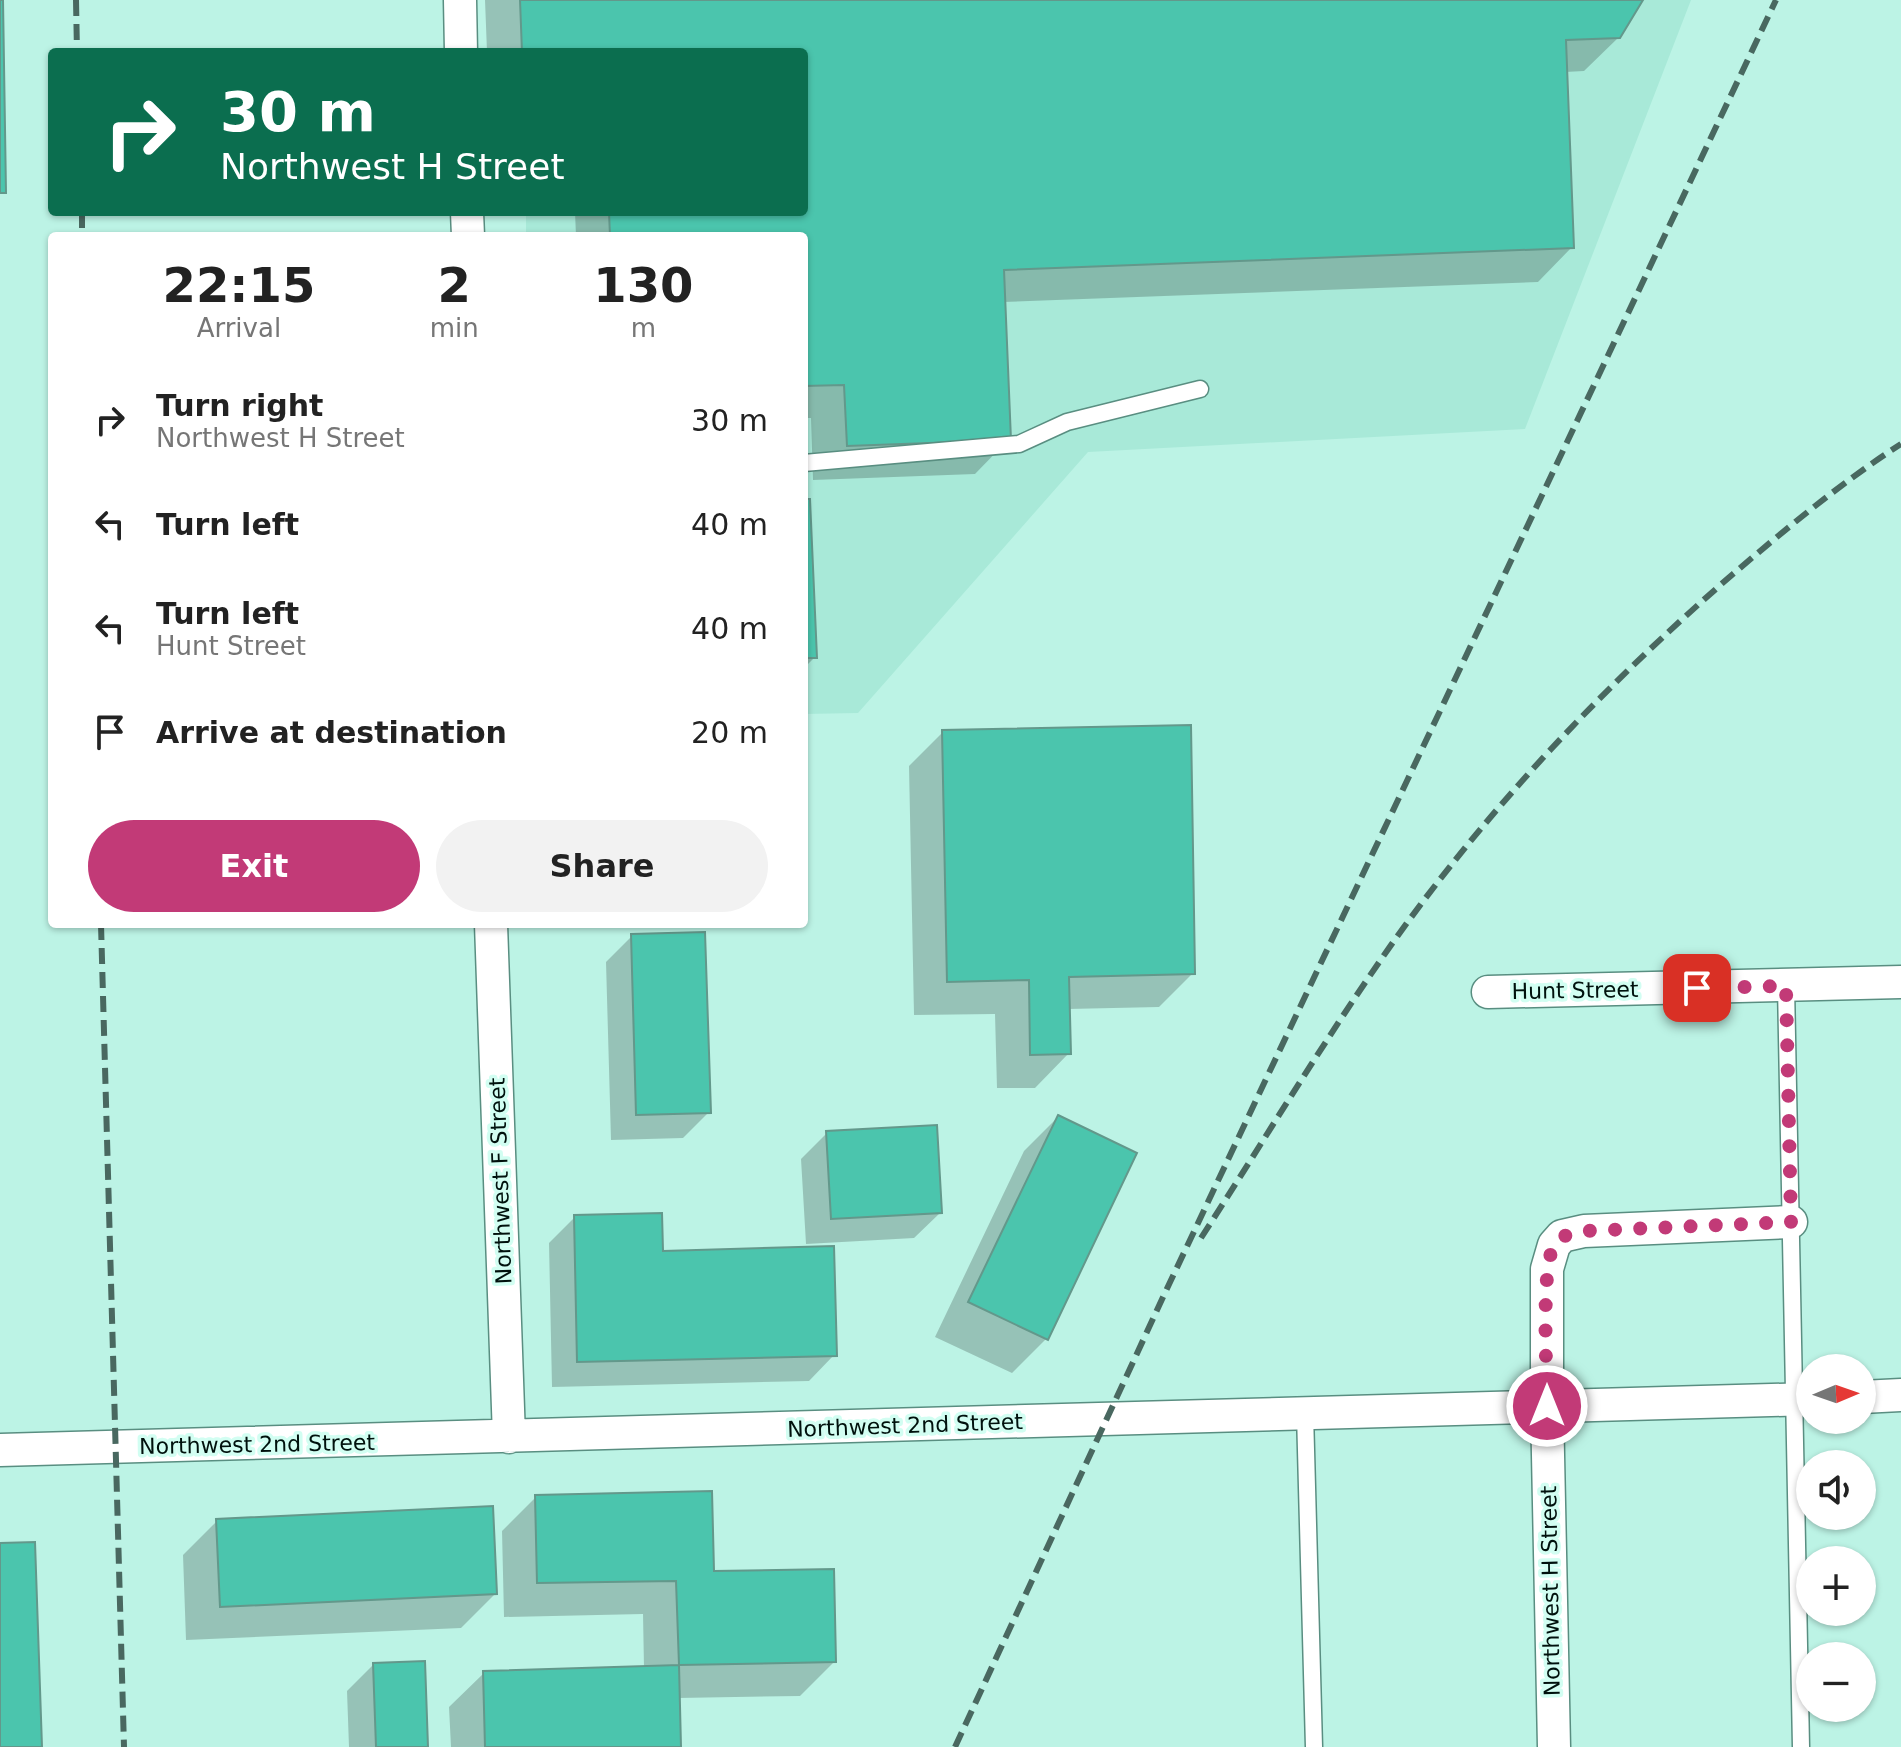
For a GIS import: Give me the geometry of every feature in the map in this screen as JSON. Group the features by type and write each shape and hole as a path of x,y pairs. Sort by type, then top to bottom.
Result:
{"street":[{"path":"460,0 461,48"},
{"name":"Northwest F Street","path":"491,928 509,1437"},
{"name":"Hunt Street","path":"1488,992 1901,982"},
{"name":"Northwest H Street","path":"1554,1747 1547,1269 1554,1245 1562,1236 1584,1231 1791,1222"},
{"path":"1876,1396 1901,1395"},
{"name":"Northwest 2nd Street","path":"0,1450 1796,1400"}],"lane":[{"path":"808,463 1019,444 1067,422 1200,389"},
{"path":"1786,986 1791,1222 1799,1354"},
{"path":"1305,1413 1314,1747"},
{"path":"1801,1747 1802,1434"}],"shaded area":[{"path":"520,0 1691,0 1525,429 1088,452 858,713 808,714 808,232 526,232 526,216 808,216 808,48 522,48"}],"building":[{"path":"0,0 3,0 6,193 0,193"},
{"path":"520,0 1643,0 1620,38 1566,40 1574,248 1004,270 1011,440 847,446 844,385 808,386 808,232 610,232 609,216 808,216 808,48 522,48"},
{"path":"808,499 810,499 817,658 808,658"},
{"path":"1191,725 1195,974 1069,977 1071,1054 1030,1055 1029,980 947,982 942,730"},
{"path":"705,932 711,1113 636,1115 631,934"},
{"path":"1058,1115 1137,1153 1048,1340 968,1302"},
{"path":"937,1125 942,1213 831,1219 826,1131"},
{"path":"662,1213 663,1251 834,1246 837,1356 577,1362 574,1215"},
{"path":"712,1491 714,1571 834,1569 836,1662 679,1665 676,1581 537,1583 535,1495"},
{"path":"493,1506 497,1594 220,1607 216,1519"},
{"path":"35,1542 42,1747 0,1747 0,1543"},
{"path":"425,1661 428,1747 376,1747 373,1663"},
{"path":"679,1665 681,1747 485,1747 483,1671"}],"railway":[{"path":"76,0 77,48"},
{"path":"955,1747 1164,1295 1776,0"},
{"path":"82,216 82,232"},
{"path":"1201,1238 1389,948 1507,798 1594,704 1685,616 1815,506 1901,444"},
{"path":"101,928 124,1747"}],"route":[{"path":"1547,1406 1547,1269 1554,1245 1562,1236 1584,1231 1791,1222 1786,986 1697,988"}]}
